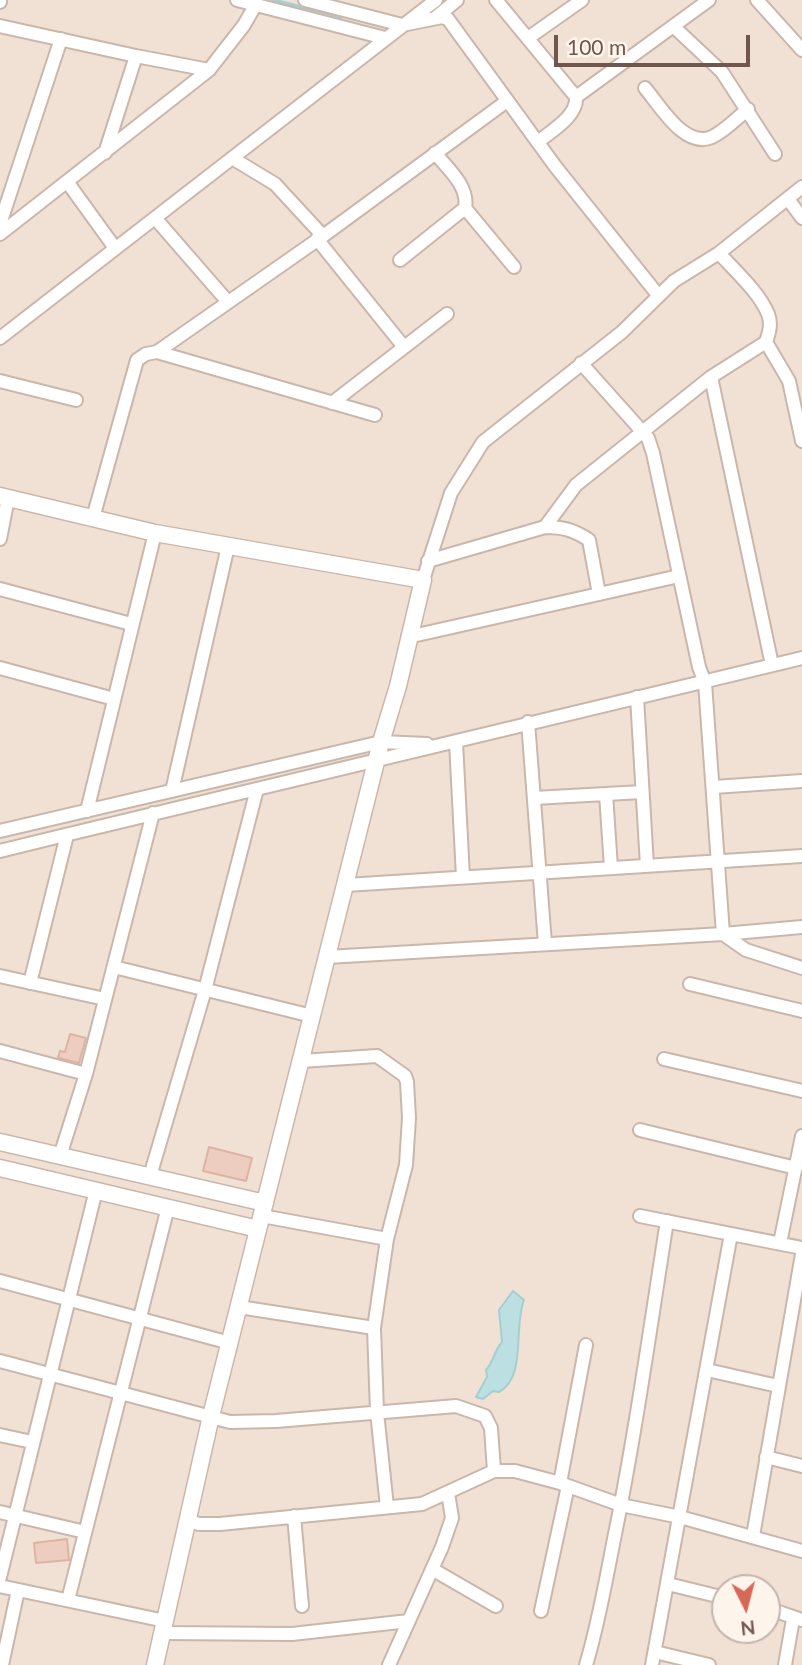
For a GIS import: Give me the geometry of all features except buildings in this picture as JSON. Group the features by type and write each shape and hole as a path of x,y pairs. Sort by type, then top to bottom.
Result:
{"street":[{"path":"237,0 385,38"},
{"path":"305,0 402,24 435,18 448,19 584,204 658,295"},
{"path":"0,338 436,0"},
{"path":"435,18 457,0"},
{"path":"496,0 576,97 577,103 571,113 538,142"},
{"path":"528,38 583,0"},
{"path":"576,97 709,0"},
{"path":"757,0 802,50"},
{"path":"0,234 209,70 244,25 256,4"},
{"path":"0,26 209,70"},
{"path":"673,26 722,72 775,154"},
{"path":"0,224 61,39"},
{"path":"105,153 136,56"},
{"path":"645,88 687,137 700,141 714,136 748,109"},
{"path":"93,517 137,360 146,354 157,352 320,238 507,101"},
{"path":"400,260 465,208 467,200 464,190 435,153"},
{"path":"232,159 275,184 404,347"},
{"path":"68,183 115,248"},
{"path":"155,1665 211,1416 381,742 398,686 428,561 451,493 483,442 622,332 674,281 719,253 802,187"},
{"path":"788,199 802,218"},
{"path":"465,208 514,267"},
{"path":"155,218 228,302"},
{"path":"545,527 576,485 711,377 766,342 769,330 768,314 755,294 719,253"},
{"path":"332,403 447,314"},
{"path":"766,342 789,381 802,440"},
{"path":"157,352 375,415"},
{"path":"581,363 648,438 653,453 699,667 705,683 723,934"},
{"path":"711,377 772,665"},
{"path":"0,381 76,400"},
{"path":"789,381 802,388"},
{"path":"0,539 4,497 155,533 423,580"},
{"path":"428,561 545,527 561,527 576,531 589,540 599,594"},
{"path":"87,811 155,533"},
{"path":"172,791 228,546"},
{"path":"408,637 679,576"},
{"path":"0,589 131,624"},
{"path":"0,851 802,658"},
{"path":"0,668 114,699"},
{"path":"636,697 647,866"},
{"path":"528,722 545,944"},
{"path":"0,831 381,742 450,743"},
{"path":"450,743 463,877"},
{"path":"714,788 802,781"},
{"path":"150,1176 205,990 257,789"},
{"path":"534,798 642,792"},
{"path":"606,794 611,868"},
{"path":"64,1182 65,1157 152,813"},
{"path":"30,983 66,835"},
{"path":"346,885 802,856"},
{"path":"327,957 802,927"},
{"path":"723,934 746,950 802,968"},
{"path":"114,967 313,1016"},
{"path":"0,976 105,999"},
{"path":"690,984 802,1011"},
{"path":"0,1051 86,1074"},
{"path":"301,1061 377,1056 405,1076 407,1082 409,1118 406,1165 387,1239 374,1328 377,1412 387,1507"},
{"path":"664,1059 802,1091"},
{"path":"640,1130 796,1168"},
{"path":"780,1243 802,1136"},
{"path":"0,1142 150,1176 262,1216"},
{"path":"0,1168 169,1207 262,1216 387,1239"},
{"path":"119,1195 127,1171"},
{"path":"0,1577 96,1190"},
{"path":"68,1600 169,1207"},
{"path":"640,1216 802,1248"},
{"path":"586,1665 597,1627 621,1505 647,1360 667,1221"},
{"path":"709,1665 654,1658 731,1234"},
{"path":"753,1536 802,1254"},
{"path":"0,1281 230,1343"},
{"path":"239,1307 374,1328"},
{"path":"541,1611 586,1345"},
{"path":"0,1361 230,1422 248,1423 456,1406 485,1416 491,1428 494,1471"},
{"path":"707,1370 778,1386"},
{"path":"0,1435 32,1442"},
{"path":"766,1457 802,1466"},
{"path":"187,1520 199,1524 220,1524 422,1504 494,1471 515,1471 621,1505 680,1517 802,1551"},
{"path":"389,1665 452,1517 448,1493"},
{"path":"0,1512 85,1532"},
{"path":"294,1516 302,1606"},
{"path":"432,1569 496,1606"},
{"path":"668,1584 711,1595"},
{"path":"0,1586 68,1600 164,1627 292,1634 409,1621"},
{"path":"2,1665 18,1590"},
{"path":"785,1665 797,1619"}],"shaded area":[{"path":"0,0 802,0 802,1665 0,1665"}],"water":[{"path":"513,1291 524,1300 513,1375 508,1385 499,1392 493,1391 483,1399 476,1397 487,1377 486,1370 502,1342 499,1310"}],"waterway":[{"path":"273,0 341,17"}]}
